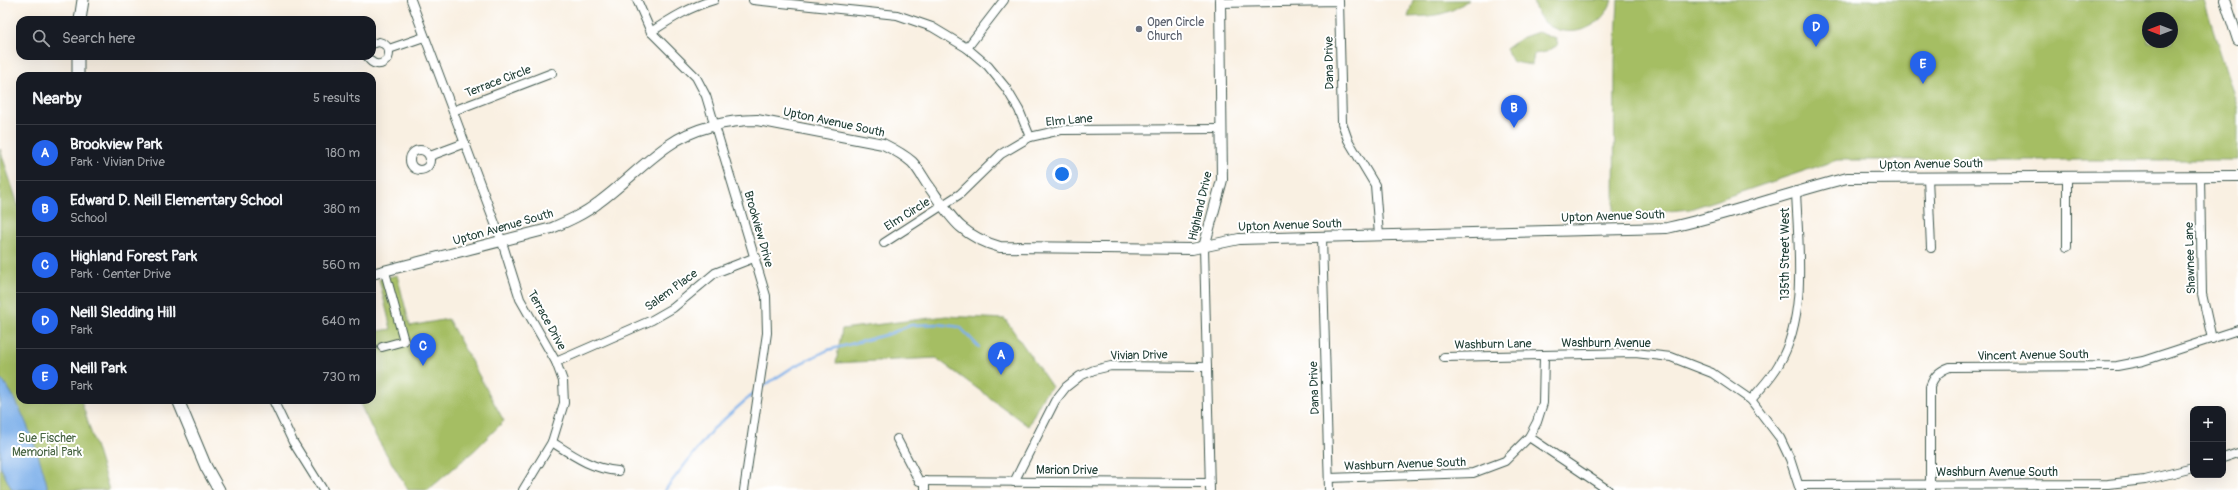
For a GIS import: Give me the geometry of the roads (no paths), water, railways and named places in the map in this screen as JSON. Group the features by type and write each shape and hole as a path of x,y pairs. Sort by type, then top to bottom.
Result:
{"main road":[{"path":"81,16 84,0"},
{"path":"78,60 78,72"},
{"path":"180,404 206,467 219,490"}],"street":[{"name":"Terrace Drive","path":"411,0 502,242 520,298 556,362 563,381 564,403 552,442 523,490"},
{"name":"Brookview Drive","path":"638,0 651,32 696,77 706,96 756,257 766,296 767,333 744,490"},
{"path":"651,32 677,14 695,5 714,0"},
{"path":"753,0 897,15 932,27 967,48 988,66 1006,88 1019,110 1030,137"},
{"path":"967,48 1004,0"},
{"name":"Dana Drive","path":"1220,2 1339,0 1342,122 1348,140 1375,185 1379,235"},
{"path":"2225,0 2238,40"},
{"name":"Highland Drive","path":"1210,486 1204,247 1222,180 1220,2"},
{"path":"389,49 424,37"},
{"path":"376,44 383,43 389,49"},
{"path":"370,60 373,64 382,64 388,58 389,49"},
{"name":"Terrace Circle","path":"453,111 552,73"},
{"name":"Upton Avenue South","path":"376,273 502,242 552,228 576,218 598,203 670,145 687,135 737,120 757,120 883,144 899,152 913,163 943,206 957,224 968,234 983,243 1000,247 1192,249 1239,239 1667,228 1702,221 1796,191 1847,178 2238,176"},
{"name":"Elm Lane","path":"943,206 960,194 1000,154 1030,137 1061,130 1221,129"},
{"path":"430,156 465,143"},
{"path":"2067,176 2067,247"},
{"name":"Shawnee Lane","path":"2200,176 2202,294 2212,338"},
{"path":"1928,177 1931,248"},
{"name":"135th Street West","path":"1751,400 1779,364 1795,324 1799,294 1796,191"},
{"name":"Elm Circle","path":"884,243 943,206"},
{"name":"Dana Drive","path":"1322,237 1329,490"},
{"name":"Salem Place","path":"556,362 652,320 672,308 715,273 756,257"},
{"path":"382,347 404,341 386,272"},
{"name":"Vincent Avenue South","path":"1930,487 1930,387 1933,377 1942,370 1950,367 2118,366 2143,361 2238,330"},
{"name":"Washburn Avenue","path":"1544,355 1635,353 1671,357 1712,373 1751,400 1780,438 1790,459 1799,487"},
{"name":"Washburn Avenue South","path":"1329,478 1473,474 1505,460 1529,437 1537,422 1543,403 1544,355"},
{"name":"Washburn Lane","path":"1444,357 1544,355"},
{"name":"Vivian Drive","path":"1014,482 1055,401 1066,387 1080,376 1094,370 1110,366 1207,367"},
{"path":"275,404 293,442 323,490"},
{"path":"1529,437 1608,490"},
{"path":"897,439 919,480 925,481 925,490"},
{"path":"552,442 582,462 603,470 618,471"},
{"path":"2226,457 2238,453"},
{"name":"Washburn Avenue South","path":"1799,487 1930,487 2108,484 2145,480 2190,469"},
{"name":"Marion Drive","path":"925,481 1210,486"}],"water":[{"path":"0,379 15,399 16,404 22,414 36,448 48,490 12,490 0,466"}],"waterway":[{"path":"762,387 793,367 828,350 889,334 911,325 938,324 960,327 979,347"},
{"path":"665,490 712,430 756,391"}],"place":[{"name":"Open Circle Church","path":"1139,29"},
{"name":"Neill Sledding Hill","path":"1816,47"},
{"name":"Neill Park","path":"1923,84"},
{"name":"Edward D. Neill Elementary School","path":"1514,128"},
{"name":"Highland Forest Park","path":"423,366"},
{"name":"Brookview Park","path":"1001,375"}],"park label":[{"name":"Sue Fischer Memorial Park","path":"47,445"}]}
